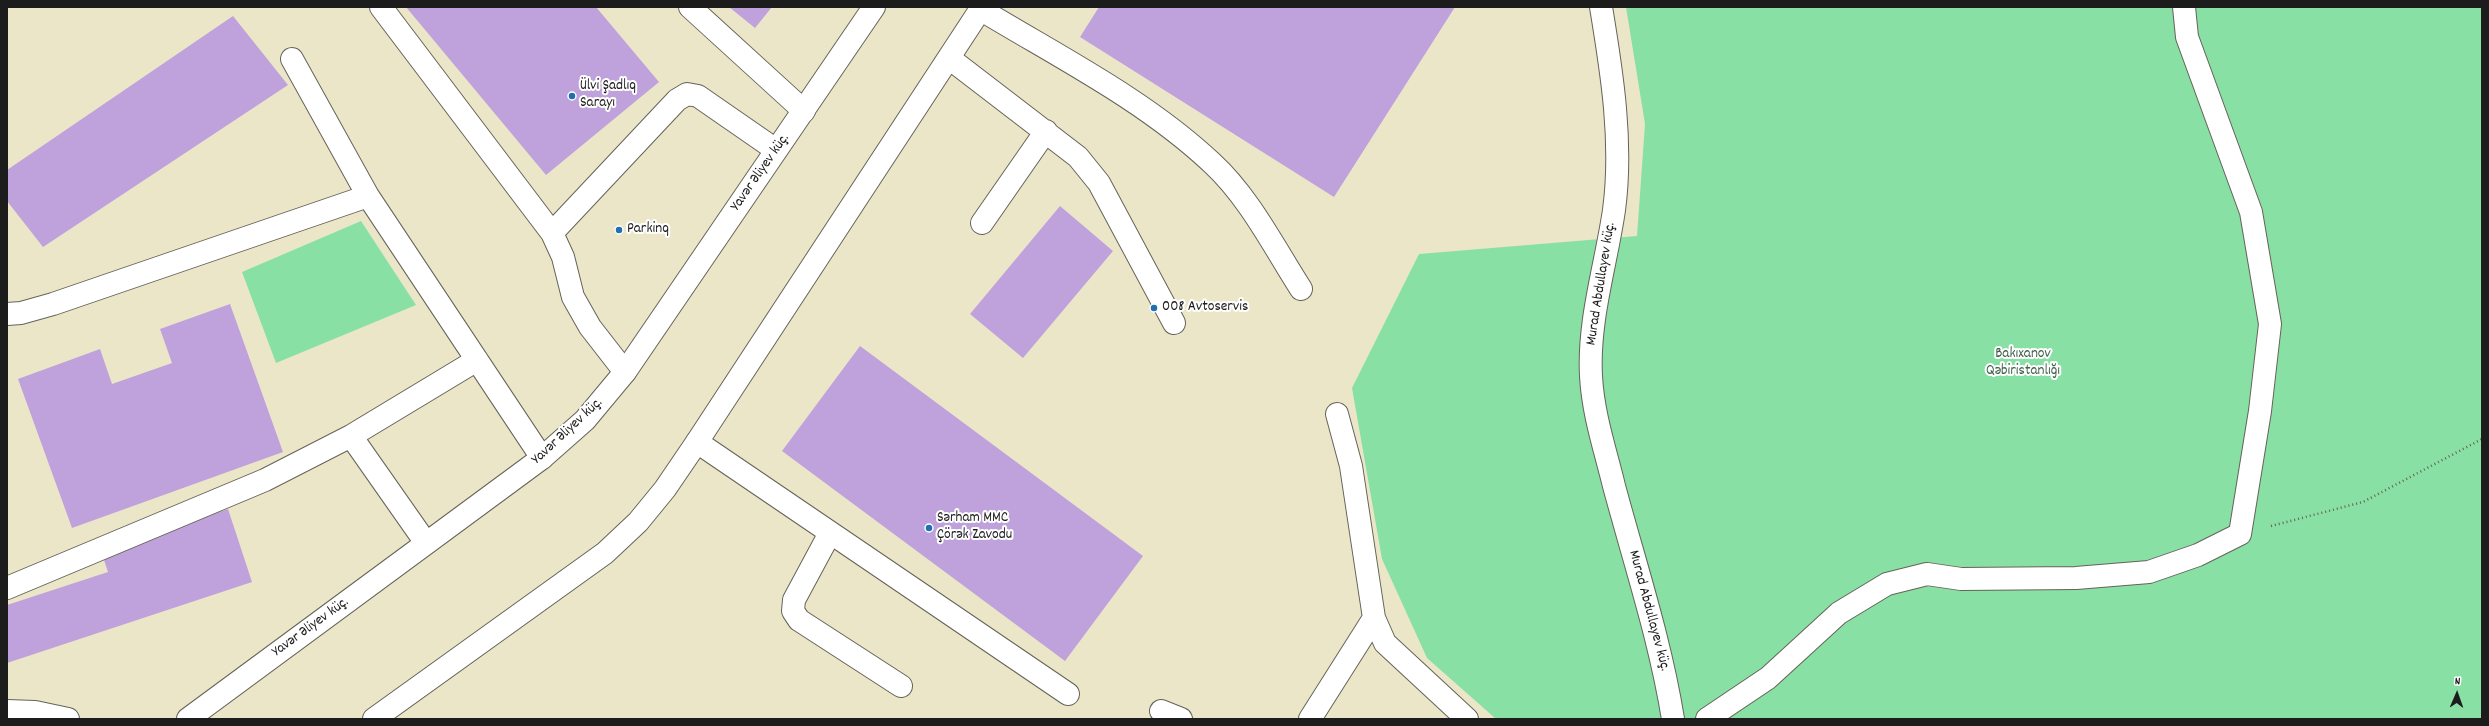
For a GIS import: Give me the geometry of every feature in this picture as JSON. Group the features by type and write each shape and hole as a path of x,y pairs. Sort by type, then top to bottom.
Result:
{"main road":[{"path":"381,7 552,233 563,257 573,297 590,327 625,372"},
{"path":"690,7 804,112"},
{"name":"Yavər Əliyev küç.","path":"188,719 542,458 586,420 625,372 776,150 804,112 874,7"},
{"name":"Murad Abdullayev küç.","path":"1601,7 1608,50 1618,140 1614,208 1593,331 1591,374 1594,409 1629,543 1652,617 1665,670 1673,719"},
{"path":"1707,719 1768,678 1839,612 1887,584 1927,574 1961,579 2076,578 2149,572 2198,555 2240,534 2260,411 2270,324 2251,212 2187,37 2184,7"},
{"path":"374,719 570,580 606,553 638,522 665,489 697,442 981,8 1150,113 1213,163 1247,205 1301,289"},
{"path":"949,58 1046,131 1078,158 1099,183 1174,323"},
{"path":"292,59 368,196 542,458"},
{"path":"552,233 678,100 687,94 698,96 776,150"},
{"path":"982,223 1046,131"},
{"path":"7,314 21,313 53,304 368,196"},
{"path":"7,588 265,480 351,436 477,360"},
{"path":"1337,414 1350,466 1374,618 1384,643 1467,719"},
{"path":"351,436 426,544"},
{"path":"697,442 1068,694"},
{"path":"830,533 794,600 792,611 800,620 901,686"},
{"path":"1310,719 1374,618"},
{"path":"7,711 35,712 68,719"}],"path":[{"path":"2240,534 2363,502 2482,439"}],"green space":[{"name":"Bakıxanov Qəbiristanlığı","path":"1626,7 2482,7 2482,719 1496,719 1427,658 1382,559 1352,388 1419,254 1637,236 1645,124"},
{"path":"361,221 416,305 276,363 242,272"}],"building":[{"path":"406,7 596,7 659,82 546,175"},
{"path":"729,7 772,7 755,28"},
{"path":"1099,7 1455,7 1334,197 1080,37"},
{"path":"233,16 288,85 43,247 7,201 7,170"},
{"path":"1060,206 1113,251 1023,358 970,314"},
{"path":"230,304 283,452 72,528 18,379 100,349 112,384 172,363 160,329"},
{"path":"860,346 1143,556 1065,661 782,451"},
{"path":"228,509 252,582 7,663 7,605 108,572 101,551"}],"place":[{"name":"Ülvi Şadlıq Sarayı","path":"572,96"},
{"name":"Parkinq","path":"619,230"},
{"name":"008 Avtoservis","path":"1154,308"},
{"name":"Sərham MMC Çörək Zavodu","path":"929,528"}]}
